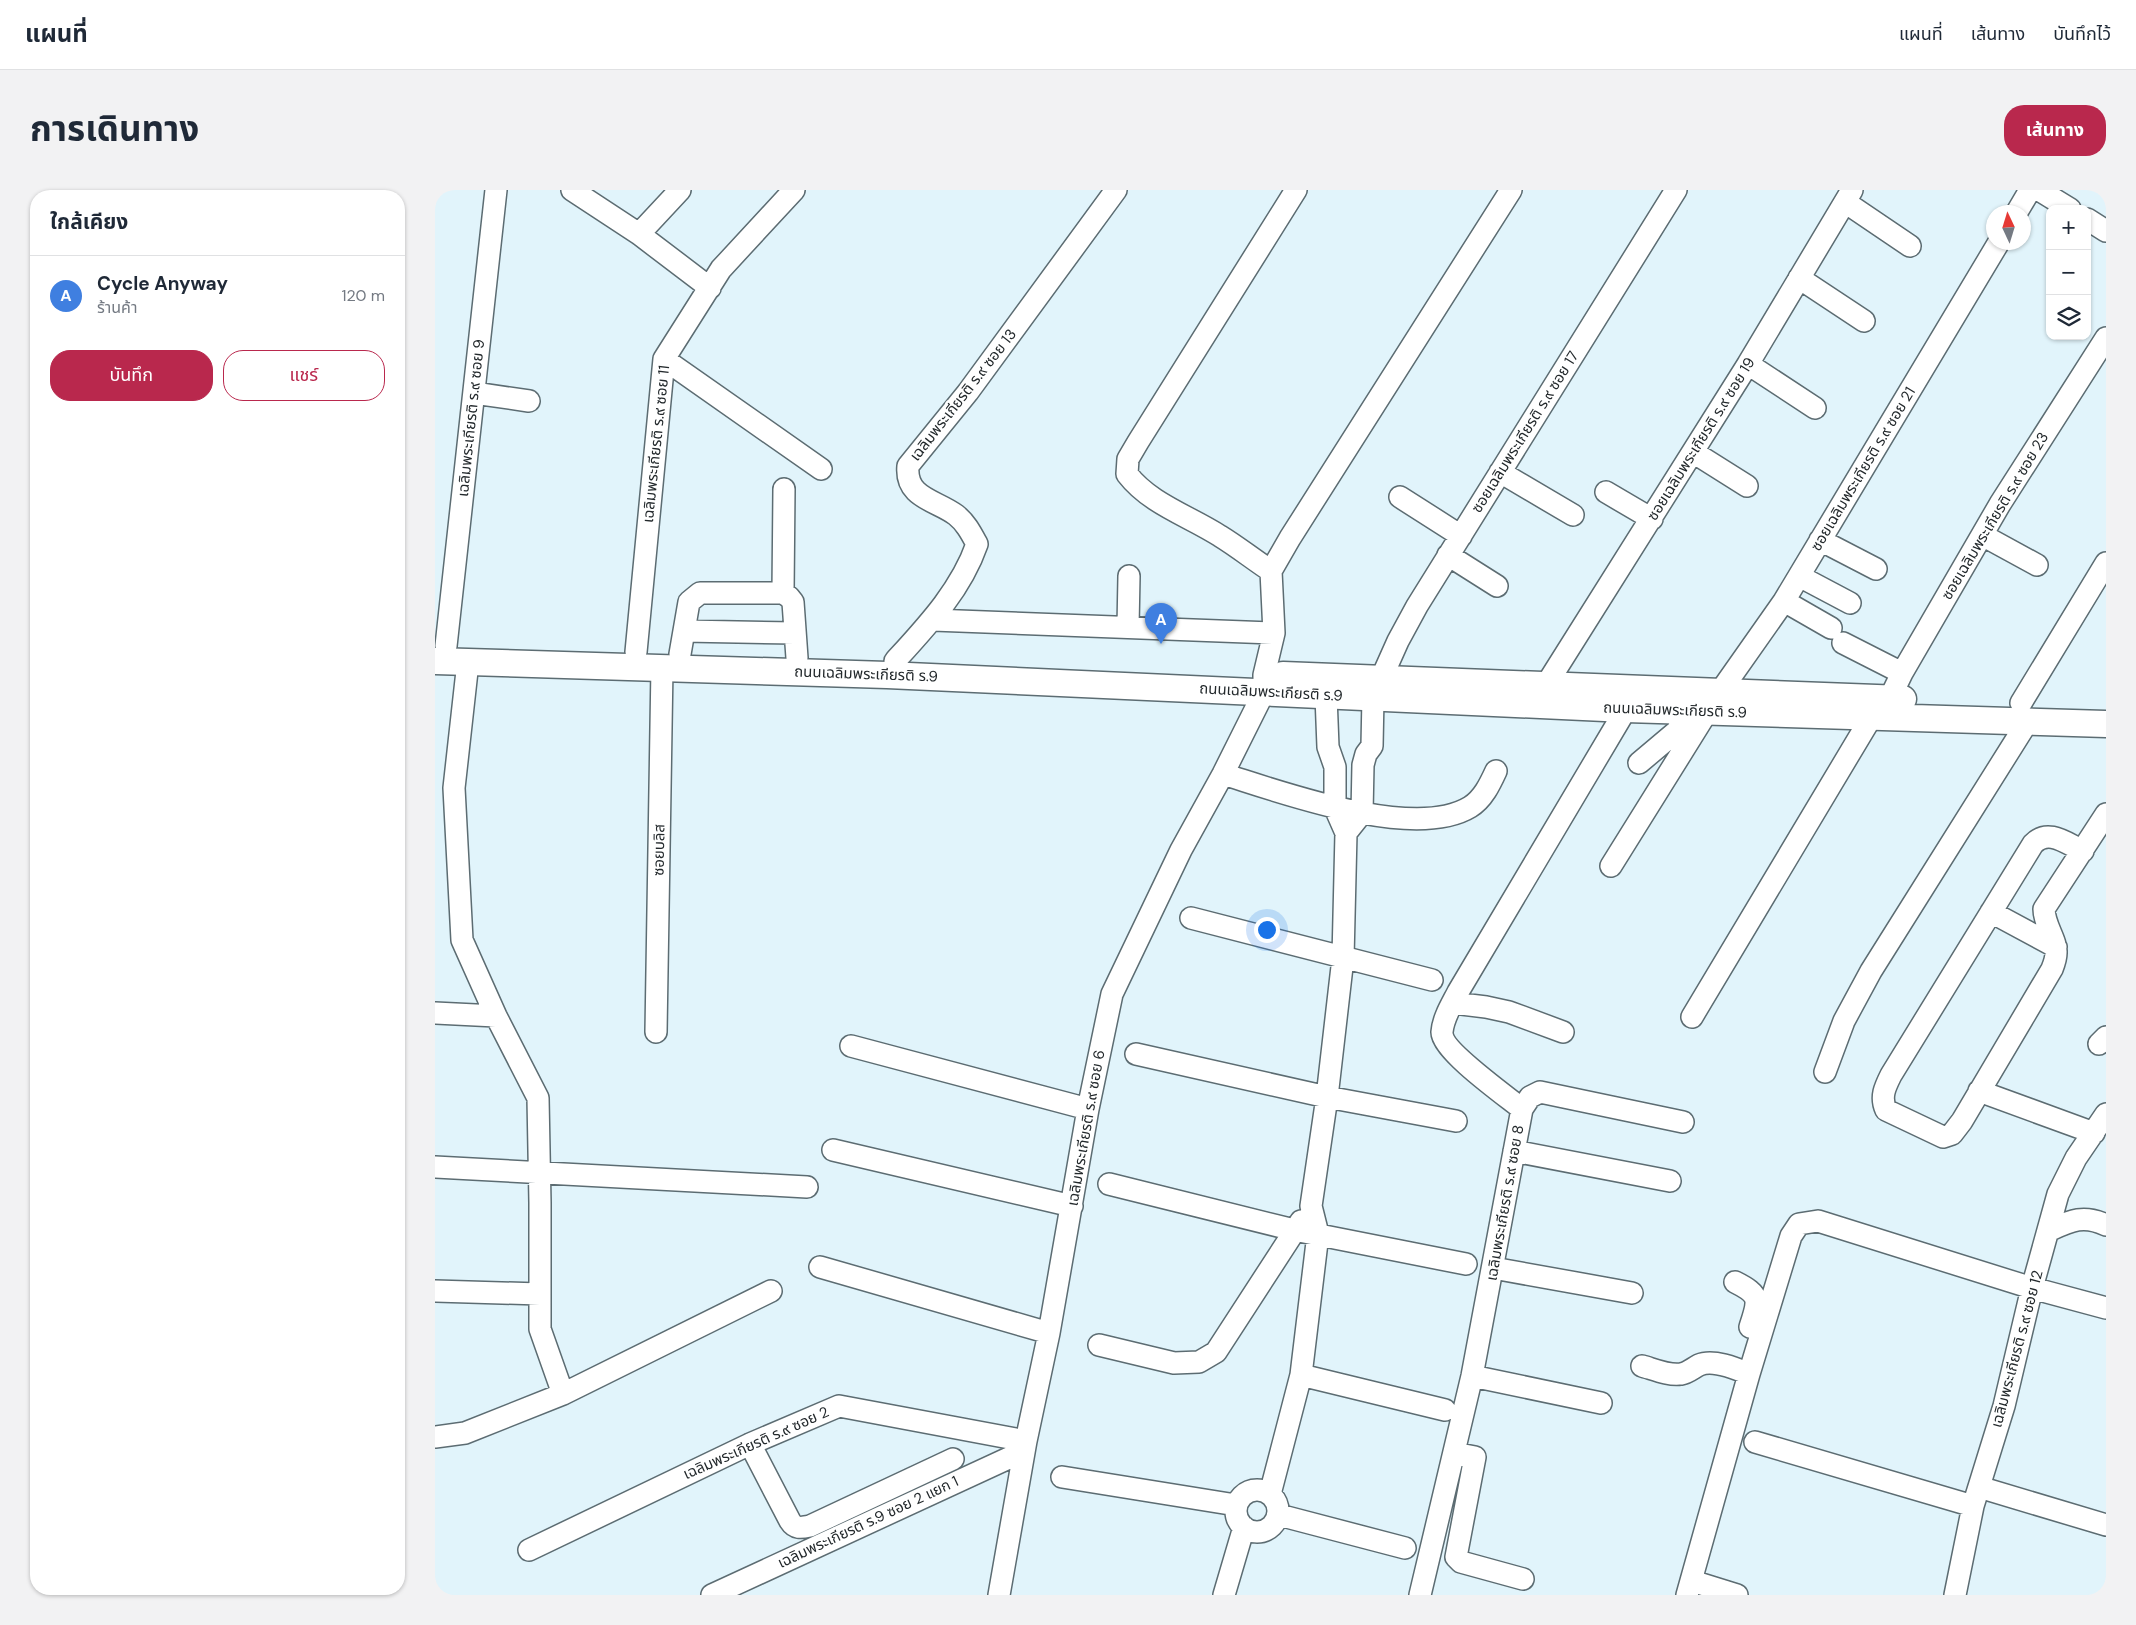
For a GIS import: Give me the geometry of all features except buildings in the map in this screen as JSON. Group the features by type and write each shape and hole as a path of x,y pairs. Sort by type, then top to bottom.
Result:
{"main road":[{"name":"ถนนเฉลิมพระเกียรติ ร.9","path":"446,655 635,652 677,655"},
{"name":"ถนนเฉลิมพระเกียรติ ร.9","path":"446,655 797,654 1264,683 1326,696 1377,688 1546,685 1703,704"},
{"name":"ถนนเฉลิมพระเกียรติ ร.9","path":"797,654 1264,683 1377,688 1626,709 1703,704 2024,712 2106,706"},
{"name":"ถนนเฉลิมพระเกียรติ ร.9","path":"2024,712 2106,724"}],"street":[{"name":"เฉลิมพระเกียรติ ร.๙ ซอย 9","path":"496,190 446,655 462,940 496,1016 538,1098 540,1329 563,1394"},
{"path":"572,190 639,234 710,288"},
{"path":"639,234 680,190"},
{"name":"เฉลิมพระเกียรติ ร.๙ ซอย 11","path":"635,652 664,359 721,269 794,190"},
{"name":"เฉลิมพระเกียรติ ร.๙ ซอย 13","path":"895,661 933,620 970,565 977,544 967,526 956,515 914,490 907,477 908,466 968,392 1116,190"},
{"path":"1295,190 1138,442 1129,459 1127,474 1137,487 1220,536 1271,571 1295,529 1511,190"},
{"name":"ซอยเฉลิมพระเกียรติ ร.๙ ซอย 17","path":"1377,688 1398,641 1448,555 1676,190"},
{"path":"2021,205 2030,190"},
{"path":"2039,190 2063,205"},
{"path":"1848,196 1910,246"},
{"name":"ซอยเฉลิมพระเกียรติ ร.๙ ซอย 19","path":"1546,685 1653,519 1848,196"},
{"path":"2091,222 2106,231"},
{"name":"ซอยเฉลิมพระเกียรติ ร.๙ ซอย 21","path":"1703,704 1784,601 1994,250"},
{"path":"1799,278 1864,321"},
{"name":"ซอยเฉลิมพระเกียรติ ร.๙ ซอย 23","path":"1691,1016 1902,673 1982,535 2106,338"},
{"path":"664,359 821,469"},
{"path":"1748,364 1815,408"},
{"path":"474,393 529,402"},
{"path":"1693,452 1747,486"},
{"path":"1500,472 1573,515"},
{"path":"784,490 783,594 793,602 797,654"},
{"path":"1605,492 1653,519"},
{"path":"1401,496 1461,536"},
{"path":"1982,535 2037,565"},
{"path":"1820,540 1876,569"},
{"path":"1448,555 1497,586"},
{"path":"1825,1072 1844,1021 1871,971 2024,712 2106,563"},
{"name":"เฉลิมพระเกียรติ ร.๙ ซอย 6","path":"999,1595 1025,1446 1049,1333 1088,1109 1112,994 1181,850 1223,774 1264,683 1274,633 1271,571"},
{"path":"1128,627 1129,576"},
{"path":"1799,576 1850,603"},
{"name":"ซอยบลิส","path":"656,1032 677,655 689,602 700,593 783,594"},
{"path":"1784,601 1837,636 1902,673"},
{"path":"933,620 1274,633"},
{"path":"1346,833 1362,813 1363,765 1366,754 1372,746 1377,688"},
{"path":"1271,1494 1301,1375 1318,1234 1311,1206 1327,1097 1343,958 1346,833 1335,808 1335,767 1328,747 1326,696"},
{"path":"1639,763 1677,731 1685,716 1703,704"},
{"path":"1611,866 1703,704"},
{"name":"เฉลิมพระเกียรติ ร.๙ ซอย 8","path":"1420,1595 1472,1376 1522,1109 1460,1059 1447,1046 1442,1033 1453,1003 1520,886 1626,709"},
{"path":"1223,774 1335,808 1362,813 1433,818 1454,813 1470,806 1486,791 1497,771"},
{"path":"2083,851 2050,836 2040,837 2026,854 1891,1075 1884,1090 1882,1102 1886,1110 1943,1137 1952,1134 1962,1121 2052,969 2057,954 2056,947 2044,920 2044,909 2083,851 2106,814"},
{"path":"1991,912 2056,947"},
{"path":"1191,918 1432,980"},
{"path":"1453,1003 1509,1012 1563,1032"},
{"path":"435,1013 496,1016"},
{"path":"851,1046 1088,1109"},
{"path":"1136,1054 1327,1097 1456,1121"},
{"path":"1979,1090 2094,1133"},
{"path":"1522,1109 1530,1097 1540,1092 1683,1122"},
{"name":"เฉลิมพระเกียรติ ร.๙ ซอย 12","path":"1955,1595 1976,1497 2004,1406 2033,1288 2062,1187 2076,1158 2106,1114"},
{"path":"833,1150 1072,1206"},
{"path":"1514,1151 1670,1181"},
{"path":"435,1167 807,1187"},
{"path":"1109,1184 1294,1230 1466,1264"},
{"path":"1099,1345 1174,1363 1199,1362 1216,1352 1311,1206"},
{"path":"2049,1231 2070,1221 2084,1218 2106,1225"},
{"path":"1743,1371 1791,1236 1799,1224 1818,1221 2033,1288 2106,1308"},
{"path":"820,1267 1049,1333"},
{"path":"1493,1268 1632,1293"},
{"path":"1735,1282 1752,1290 1757,1307 1690,1588 1737,1595"},
{"path":"435,1291 540,1294"},
{"path":"435,1437 465,1433 563,1394 771,1291"},
{"path":"1642,1366 1675,1374 1682,1374 1699,1364 1709,1363 1743,1371"},
{"path":"1301,1375 1445,1410"},
{"path":"1472,1376 1601,1403"},
{"name":"เฉลิมพระเกียรติ ร.๙ ซอย 2","path":"529,1550 750,1444 839,1406 1025,1446"},
{"path":"1755,1442 1976,1497 2106,1525"},
{"path":"750,1444 790,1521 793,1526 799,1528 810,1526 953,1459"},
{"name":"เฉลิมพระเกียรติ ร.9 ซอย 2 แยก 1","path":"712,1595 1025,1446"},
{"path":"1454,1453 1475,1457 1456,1557 1461,1562 1523,1579"},
{"path":"1062,1477 1236,1506"},
{"path":"1261,1490 1271,1494 1277,1503 1279,1514 1274,1525 1265,1531 1254,1532 1244,1527 1237,1517 1236,1506 1242,1496 1250,1491 1261,1490"},
{"path":"1279,1514 1405,1548"},
{"path":"1224,1595 1244,1527"}],"place":[{"name":"Cycle Anyway","path":"1161,644"}]}
